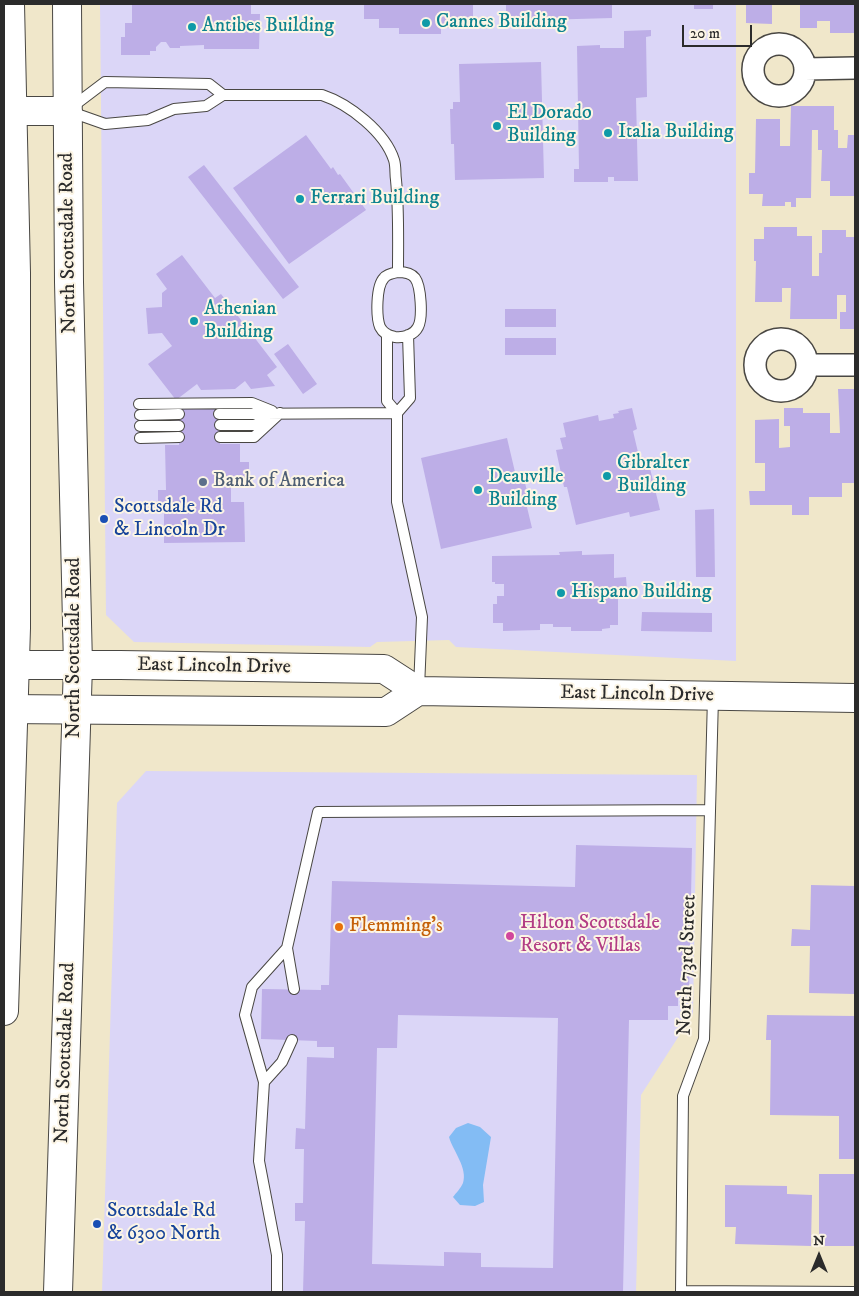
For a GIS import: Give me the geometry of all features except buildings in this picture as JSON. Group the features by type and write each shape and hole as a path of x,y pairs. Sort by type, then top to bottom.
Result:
{"main road":[{"path":"4,1011 9,710 10,405 16,273 10,4"},
{"name":"North Scottsdale Road","path":"58,1292 78,665 69,282 67,4"},
{"path":"12,112 68,111"},
{"name":"East Lincoln Drive","path":"9,665 384,669 418,691 855,698"},
{"path":"9,710 386,712 418,691"}],"street":[{"path":"805,69 855,68"},
{"path":"808,364 855,365"}],"lane":[{"path":"68,111 105,82 209,84 223,95"},
{"path":"68,111 105,124 148,120 174,109 206,106 223,95 322,95 334,99 363,118 382,139 394,161 398,198 398,272"},
{"path":"386,334 397,337 408,336 419,326 420,292 418,283 414,276 405,272 389,274 383,278 378,292 378,319 380,326 386,334 387,401 397,413 397,502 422,617 418,691"},
{"path":"219,414 397,413 410,398 408,336"},
{"path":"140,404 252,403 280,414"},
{"path":"140,415 179,414"},
{"path":"220,426 254,425 280,414"},
{"path":"220,437 254,437 280,414"},
{"path":"140,426 180,426"},
{"path":"140,438 180,437"},
{"name":"North 73rd Street","path":"681,1291 683,1096 704,1040 712,696"},
{"path":"294,989 287,948 318,812 710,810"},
{"path":"277,1292 277,1254 259,1161 264,1082 245,1015 252,988 287,948"},
{"path":"264,1082 282,1062 292,1040"},
{"path":"681,1291 855,1292"}],"shaded area":[{"path":"100,4 736,4 736,661 456,647 449,640 377,642 370,647 134,642 106,615"},
{"path":"146,771 697,775 693,1014 641,1095 636,1292 102,1292 117,803"}],"water":[{"path":"468,1123 480,1127 491,1137 483,1185 484,1202 475,1206 460,1205 453,1197 462,1185 464,1177 462,1166 449,1137 456,1128"}],"place":[{"name":"Cannes Building","path":"426,23"},
{"name":"Antibes Building","path":"192,27"},
{"name":"El Dorado Building","path":"497,126"},
{"name":"Italia Building","path":"608,133"},
{"name":"Ferrari Building","path":"300,199"},
{"name":"Athenian Building","path":"194,321"},
{"name":"Gibralter Building","path":"607,476"},
{"name":"Bank of America","path":"203,482"},
{"name":"Deauville Building","path":"478,490"},
{"name":"Scottsdale Rd & Lincoln Dr","path":"104,519"},
{"name":"Hispano Building","path":"561,593"},
{"name":"Flemming's","path":"339,927"},
{"name":"Hilton Scottsdale Resort & Villas","path":"510,936"},
{"name":"Scottsdale Rd & 6300 North","path":"97,1224"}]}
